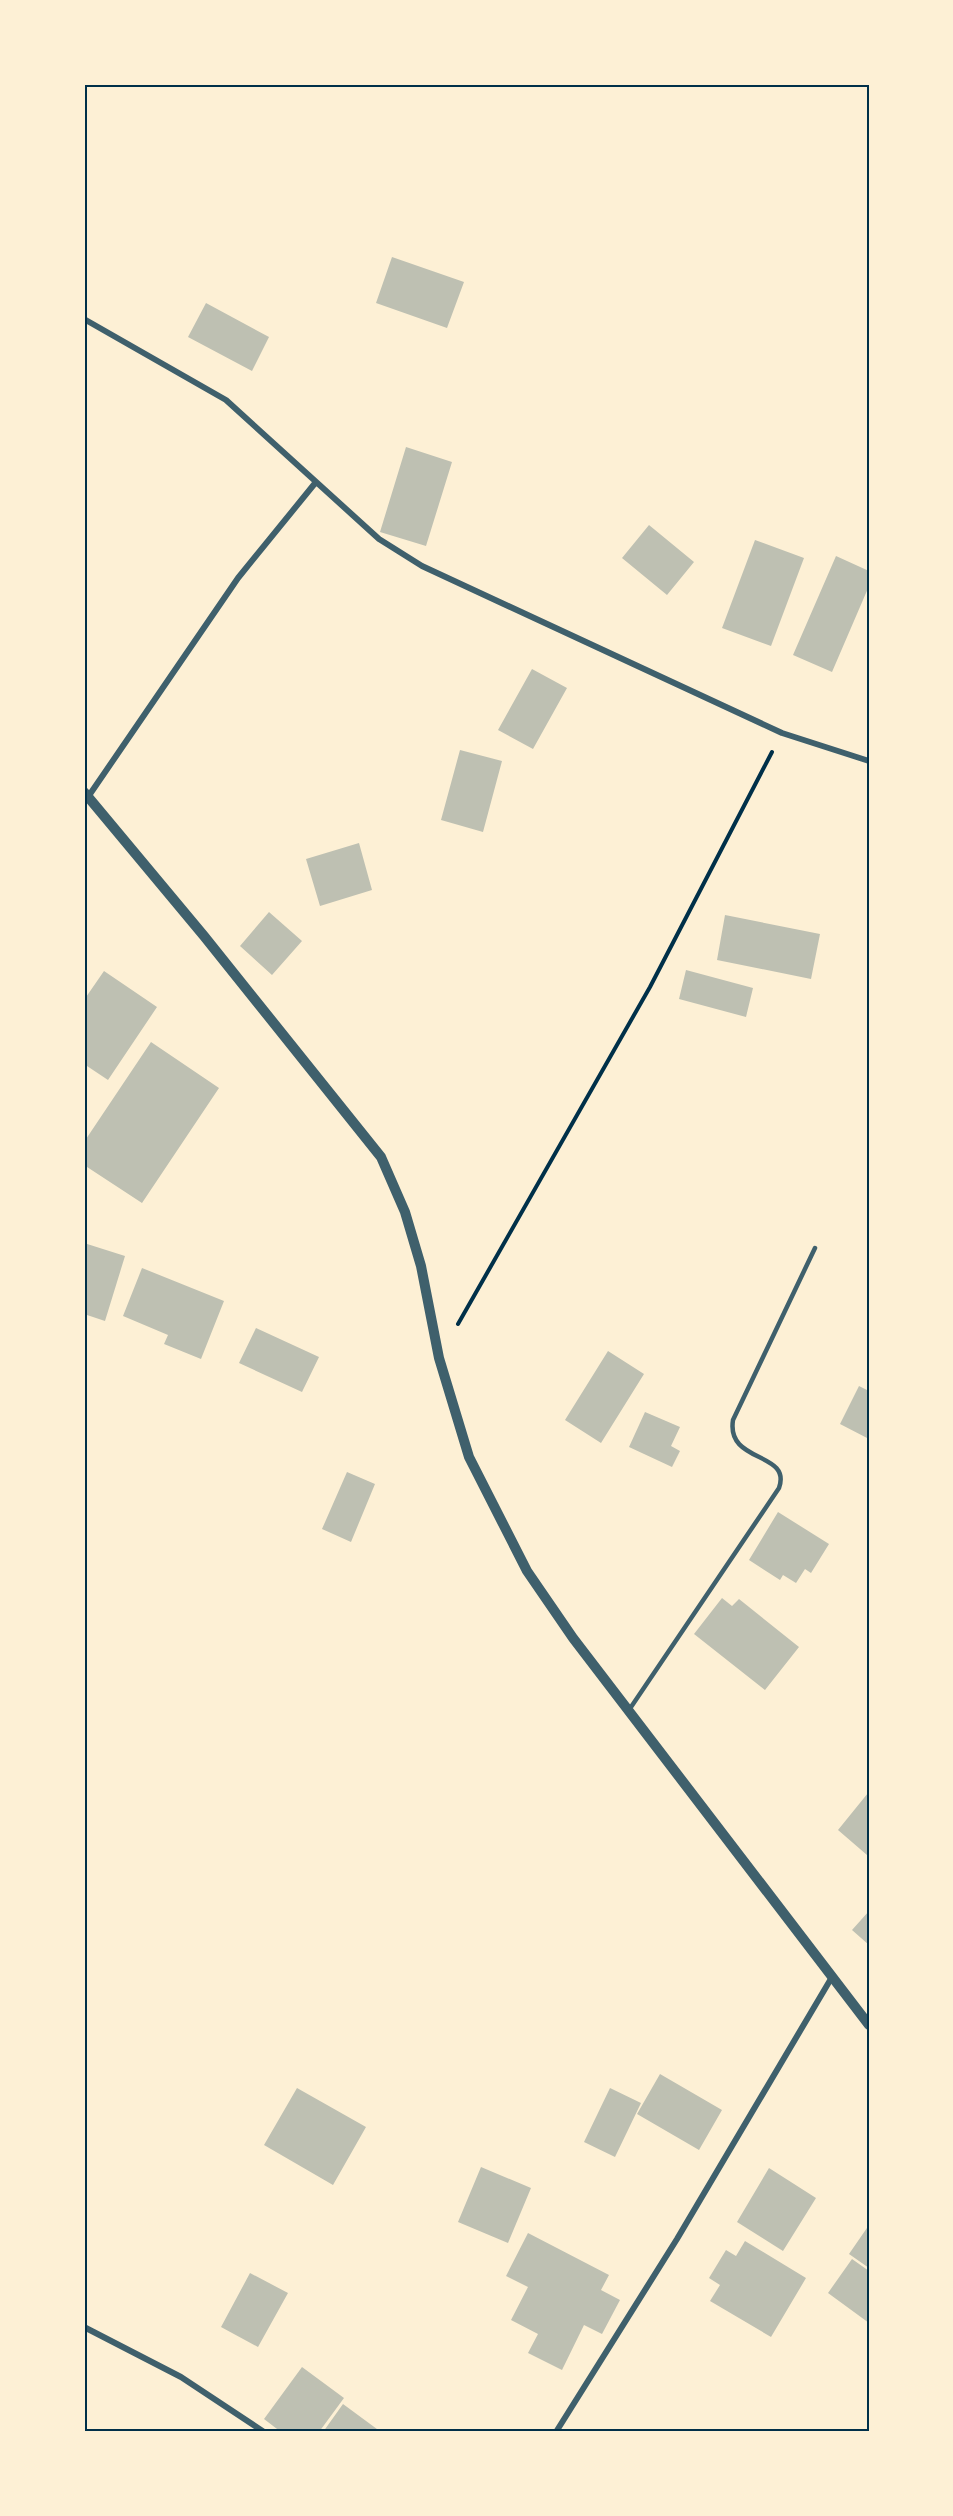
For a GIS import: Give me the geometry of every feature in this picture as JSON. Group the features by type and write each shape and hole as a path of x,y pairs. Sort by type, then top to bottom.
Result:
{"street":[{"path":"84,319 226,400 379,539 422,566 782,733 869,761"},
{"path":"316,482 238,578 86,795 204,936 381,1156 405,1212 421,1266 439,1358 469,1457 527,1571 573,1638 869,2025"},
{"path":"556,2432 677,2239 832,1977"},
{"path":"84,2327 181,2377 264,2432"}],"lane":[{"path":"628,1711 782,1481 781,1473 775,1467 738,1445 732,1438 732,1420 815,1248"}],"path":[{"path":"439,1358 650,987 782,733"}],"building":[{"path":"392,257 464,282 447,328 376,303"},
{"path":"206,303 269,337 252,371 188,337"},
{"path":"406,447 452,462 426,546 380,532"},
{"path":"649,525 694,562 667,595 622,558"},
{"path":"755,540 804,558 771,646 722,628"},
{"path":"836,556 869,571 869,586 832,672 793,655"},
{"path":"532,669 567,688 533,749 498,730"},
{"path":"460,750 502,761 483,832 441,820"},
{"path":"359,843 372,890 320,906 306,859"},
{"path":"269,912 302,941 272,975 240,946"},
{"path":"725,915 820,934 811,979 717,960"},
{"path":"686,970 753,988 746,1017 679,999"},
{"path":"104,971 157,1007 108,1080 84,1064 84,1000"},
{"path":"151,1042 219,1088 142,1203 84,1165 84,1142"},
{"path":"84,1243 125,1256 105,1321 84,1314"},
{"path":"142,1268 224,1301 201,1359 164,1344 168,1335 123,1316"},
{"path":"256,1328 319,1357 302,1392 239,1363"},
{"path":"608,1351 644,1374 601,1443 565,1420"},
{"path":"859,1386 869,1391 869,1439 840,1424"},
{"path":"645,1412 680,1427 671,1446 680,1451 672,1467 629,1447"},
{"path":"347,1472 375,1484 351,1542 322,1529"},
{"path":"778,1512 829,1544 811,1573 805,1569 796,1583 783,1575 780,1580 749,1560"},
{"path":"722,1598 732,1606 739,1599 799,1647 765,1690 694,1634"},
{"path":"868,1793 869,1853 867,1855 838,1830"},
{"path":"869,1911 869,1945 852,1930"},
{"path":"660,2074 722,2110 699,2150 637,2114"},
{"path":"297,2088 366,2127 333,2185 264,2145"},
{"path":"610,2088 641,2103 615,2157 584,2142"},
{"path":"481,2167 531,2188 508,2243 458,2222"},
{"path":"769,2168 816,2198 783,2251 737,2222"},
{"path":"869,2225 869,2268 849,2254"},
{"path":"528,2233 609,2275 601,2290 620,2300 602,2334 584,2325 562,2370 528,2353 538,2334 511,2320 528,2287 506,2276"},
{"path":"745,2241 806,2278 771,2337 710,2301 720,2285 709,2278 726,2250 736,2256"},
{"path":"852,2259 869,2271 869,2323 828,2293"},
{"path":"250,2273 288,2293 258,2347 221,2327"},
{"path":"302,2367 344,2398 319,2432 281,2432 264,2419"},
{"path":"343,2404 381,2432 323,2432"}]}
